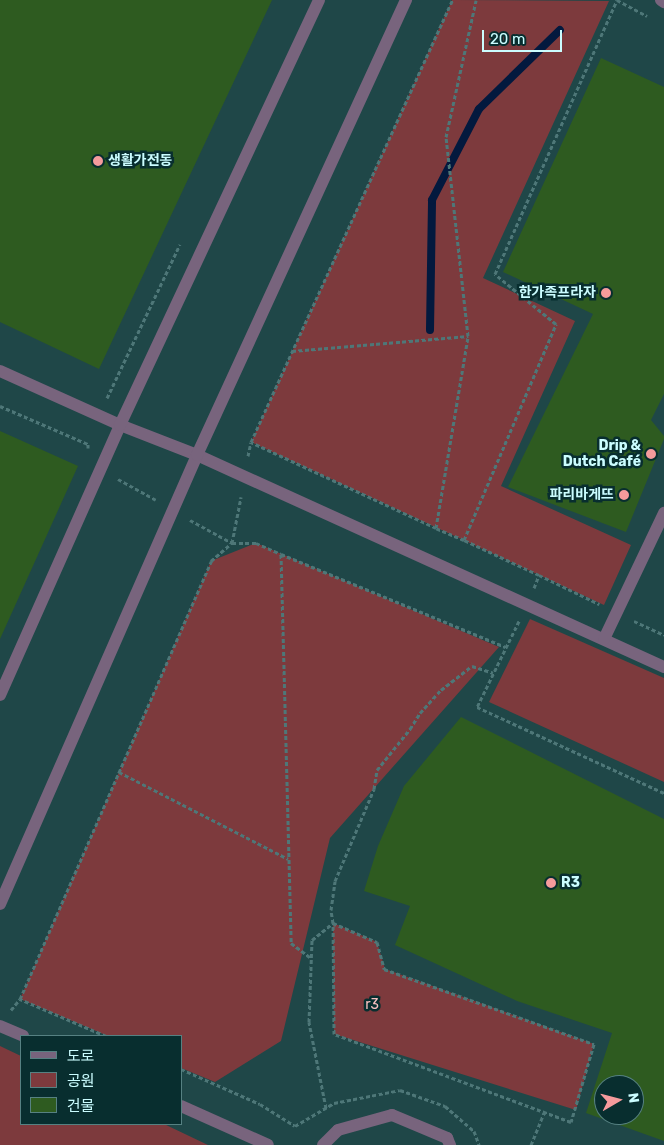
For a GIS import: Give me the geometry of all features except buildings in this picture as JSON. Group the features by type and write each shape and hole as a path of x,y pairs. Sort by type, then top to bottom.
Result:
{"lane":[{"path":"0,695 120,425 319,0"},
{"path":"0,904 197,455 406,0"},
{"path":"660,0 664,2"},
{"path":"0,371 120,425 197,455 664,667"},
{"path":"604,639 664,513"},
{"path":"0,1026 21,1035"},
{"path":"182,1106 268,1145"},
{"path":"323,1145 338,1130 392,1115 447,1138 450,1145"}],"path":[{"path":"452,0 250,442 600,604"},
{"path":"436,528 468,336 446,137 476,0"},
{"path":"464,540 556,324 494,274 617,0 648,16"},
{"path":"292,351 468,336"},
{"path":"0,406 88,444 89,463 232,544 256,543 506,647"},
{"path":"104,1035 20,999 211,561 232,544"},
{"path":"281,554 291,943 311,958"},
{"path":"539,575 477,706 664,793"},
{"path":"632,620 664,635"},
{"path":"332,923 377,942 384,969 594,1044 571,1122 334,1034 331,910 335,881 374,789 377,770 410,729 420,713 441,690 472,666 493,673"},
{"path":"119,772 288,859"},
{"path":"326,1108 309,1022 311,958 312,940 332,923"},
{"path":"182,1070 260,1104 294,1126 334,1103 400,1090 445,1106 474,1131 479,1145"},
{"path":"531,1145 545,1111"}],"shaded area":[{"path":"0,0 664,0 664,1145 0,1145"}],"green space":[{"path":"452,0 609,1 483,278 575,321 501,486 631,545 604,605 251,442"},
{"path":"256,543 499,647 330,838 281,1041 215,1082 182,1068 182,1035 106,1035 20,999 211,561"},
{"path":"530,619 664,678 664,782 489,702"},
{"name":"r3","path":"333,923 377,942 385,969 594,1044 576,1110 334,1034"},
{"path":"0,1046 20,1056 20,1125 166,1125 208,1145 0,1145"}],"waterway":[{"path":"430,330 432,200 479,109 560,30"}],"place":[{"name":"생활가전동","path":"98,161"},
{"name":"한가족프라자","path":"606,293"},
{"name":"Drip & Dutch Café","path":"651,454"},
{"name":"파리바게뜨","path":"624,495"},
{"name":"R3","path":"551,883"}]}
